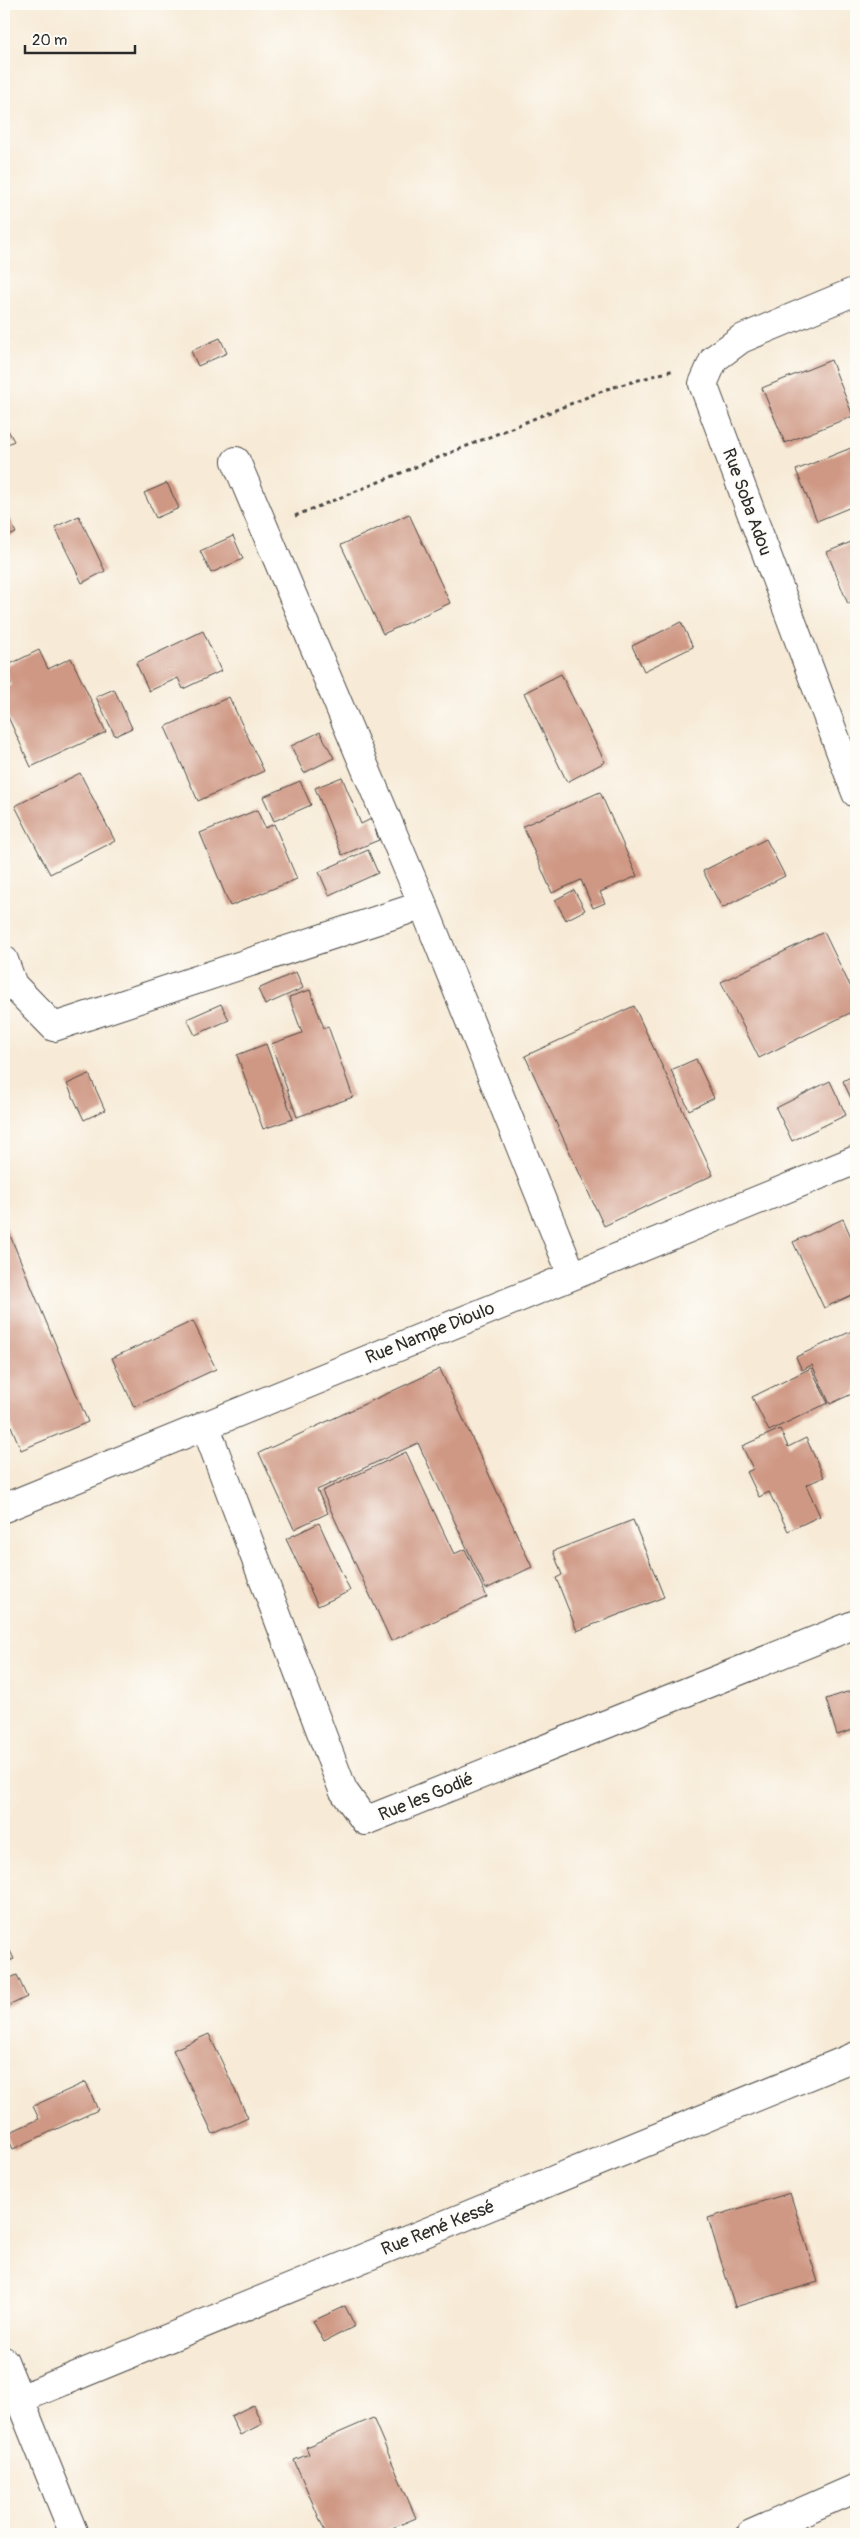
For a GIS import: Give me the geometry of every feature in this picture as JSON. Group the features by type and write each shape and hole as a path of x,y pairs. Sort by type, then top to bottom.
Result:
{"street":[{"path":"714,359 741,339 856,291"},
{"name":"Rue Soba Adou","path":"714,359 704,384 856,793"},
{"path":"236,461 423,905 572,1275"},
{"path":"4,960 13,985 54,1027 423,905"},
{"name":"Rue Nampe Dioulo","path":"4,1508 856,1160"},
{"name":"Rue les Godié","path":"205,1426 342,1790 365,1821 856,1624"},
{"name":"Rue René Kessé","path":"20,2399 856,2056"},
{"path":"4,2361 74,2534"},
{"path":"751,2534 856,2488"}],"path":[{"path":"264,528 607,389 714,359"}],"building":[{"path":"220,338 227,353 198,366 191,351"},
{"path":"831,360 853,416 785,443 762,388"},
{"path":"4,423 14,441 4,446"},
{"path":"856,446 856,505 817,521 796,470"},
{"path":"167,483 179,508 156,518 144,493"},
{"path":"4,507 16,533 4,538"},
{"path":"409,514 450,603 383,634 341,545"},
{"path":"79,516 105,571 82,583 55,527"},
{"path":"233,536 243,559 211,573 200,551"},
{"path":"856,540 856,601 848,604 827,552"},
{"path":"681,622 693,647 644,671 632,646"},
{"path":"203,631 221,671 183,689 178,678 149,691 136,663"},
{"path":"39,650 48,669 71,658 106,732 31,767 4,708 4,689 11,685 4,667"},
{"path":"561,674 605,762 567,782 524,693"},
{"path":"114,689 132,728 115,736 96,697"},
{"path":"229,697 264,771 198,801 165,727"},
{"path":"320,732 334,758 304,773 291,746"},
{"path":"80,773 115,841 50,874 15,806"},
{"path":"342,777 361,824 371,819 379,840 342,855 315,788"},
{"path":"300,781 311,805 274,821 263,797"},
{"path":"600,792 637,876 600,892 605,903 593,908 581,880 552,893 523,826"},
{"path":"257,810 265,828 274,824 297,879 230,906 200,833"},
{"path":"766,839 785,876 722,908 703,871"},
{"path":"368,850 378,873 329,895 319,872"},
{"path":"574,890 585,910 566,920 555,900"},
{"path":"824,932 856,998 856,1010 759,1058 721,982"},
{"path":"296,972 303,988 265,1005 258,989"},
{"path":"310,990 324,1028 328,1026 353,1097 297,1117 271,1044 302,1033 289,997"},
{"path":"221,1004 229,1020 195,1035 187,1019"},
{"path":"634,1006 713,1175 604,1226 525,1056"},
{"path":"266,1044 293,1119 263,1129 237,1055"},
{"path":"696,1059 714,1098 689,1110 671,1070"},
{"path":"89,1074 105,1110 84,1120 67,1084"},
{"path":"856,1074 856,1109 843,1081"},
{"path":"830,1081 846,1115 792,1141 776,1108"},
{"path":"843,1219 856,1248 856,1293 824,1308 793,1242"},
{"path":"4,1221 88,1422 21,1450 4,1409"},
{"path":"193,1321 216,1369 134,1407 112,1358"},
{"path":"856,1329 856,1392 830,1404 812,1365 802,1370 796,1357"},
{"path":"811,1368 828,1403 769,1431 752,1397"},
{"path":"440,1369 532,1567 486,1589 418,1443 317,1490 328,1513 294,1529 259,1453"},
{"path":"780,1429 788,1447 806,1438 824,1477 806,1485 820,1516 788,1531 769,1492 759,1497 747,1472 753,1469 742,1446"},
{"path":"406,1452 454,1554 465,1549 487,1597 391,1641 322,1491"},
{"path":"633,1520 664,1597 577,1631 556,1578 562,1575 553,1551"},
{"path":"319,1523 350,1591 318,1606 286,1539"},
{"path":"856,1689 856,1729 837,1735 826,1699"},
{"path":"4,1938 14,1959 4,1963"},
{"path":"17,1975 27,1997 4,2008 4,1981"},
{"path":"209,2034 248,2118 213,2134 173,2050"},
{"path":"86,2082 98,2110 13,2149 6,2134 39,2119 33,2106"},
{"path":"790,2193 818,2282 735,2307 708,2218"},
{"path":"345,2306 355,2326 324,2342 313,2321"},
{"path":"253,2405 262,2424 240,2435 231,2416"},
{"path":"373,2418 416,2518 378,2534 326,2534 294,2460 309,2454 306,2447"}]}
